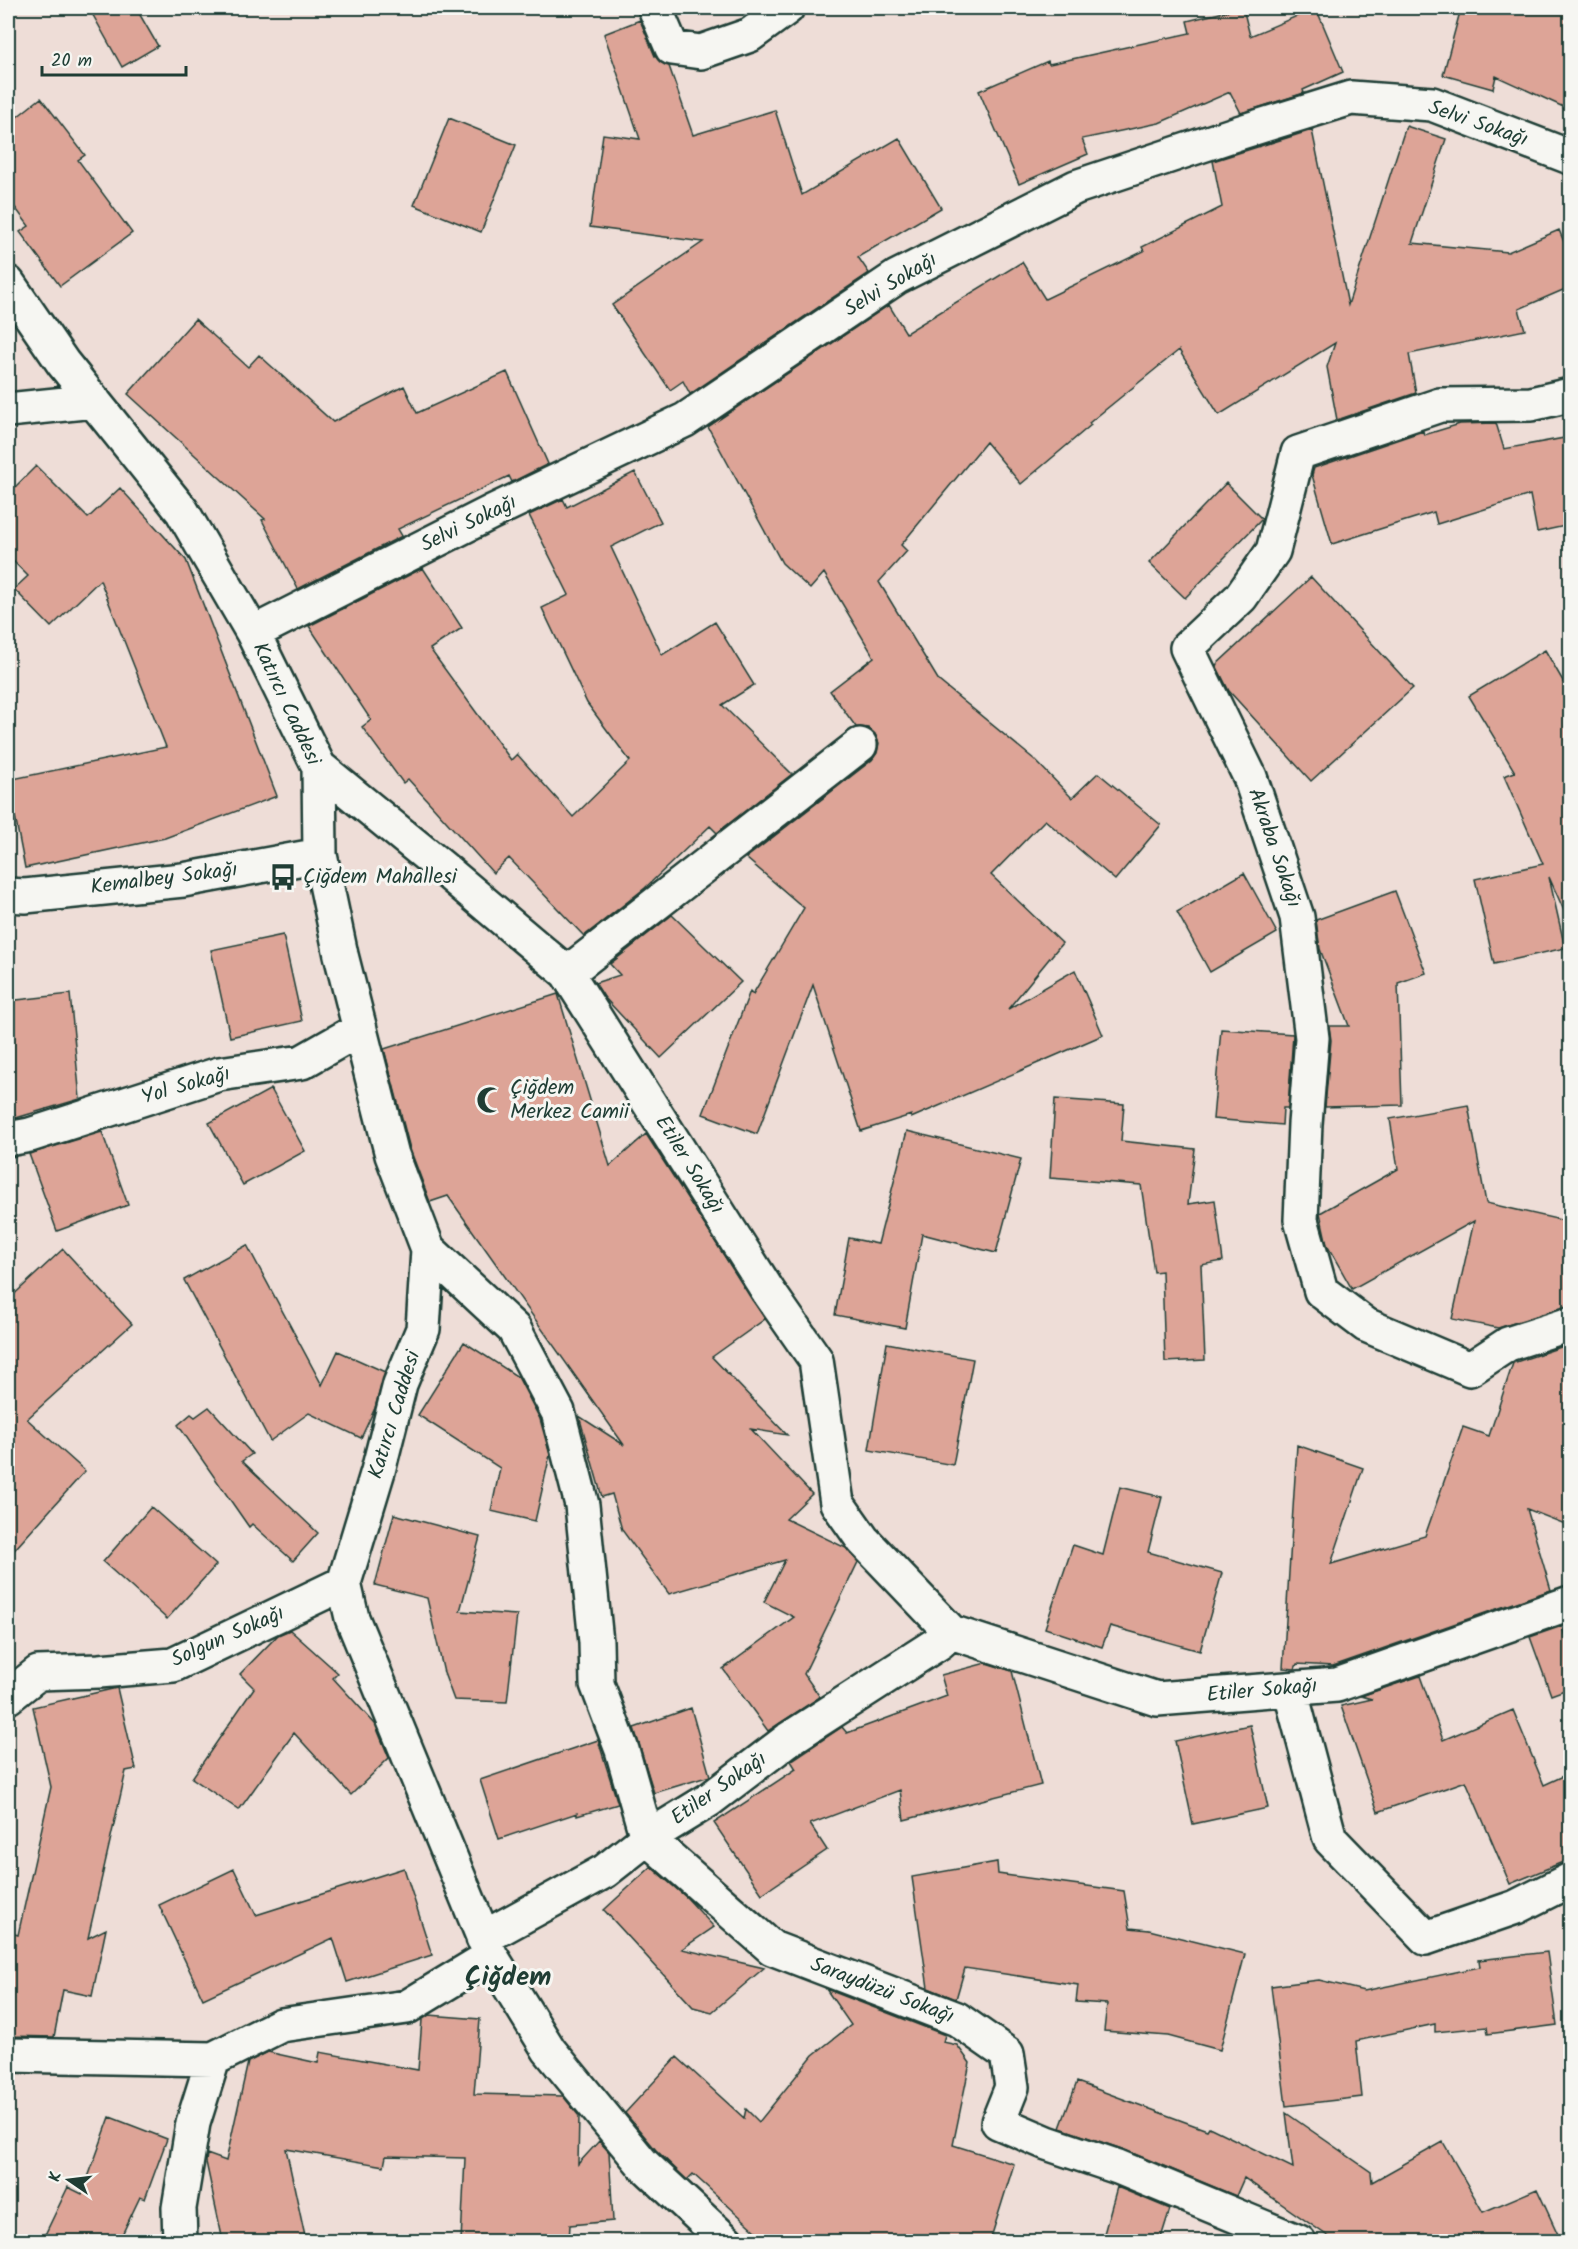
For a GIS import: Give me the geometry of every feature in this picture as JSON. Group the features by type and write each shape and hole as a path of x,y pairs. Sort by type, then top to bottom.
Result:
{"street":[{"path":"655,8 672,48 701,52 750,35 787,8"},
{"name":"Selvi Sokağı","path":"252,633 492,512 684,420 897,277 1076,187 1351,98 1432,104 1570,156"},
{"name":"Katırcı Caddesi","path":"8,283 63,363 182,511 252,633 319,768 320,855 392,1155 428,1249 423,1329 400,1384 378,1471 344,1583 352,1618 487,1947 549,2050 635,2154 727,2241"},
{"name":"Akraba Sokağı","path":"1570,395 1530,404 1440,405 1298,453 1273,551 1240,597 1187,648 1250,777 1297,917 1312,1038 1305,1124 1302,1220 1321,1291 1366,1325 1470,1370 1508,1344 1570,1324"},
{"path":"8,410 94,401"},
{"path":"567,973 860,746"},
{"name":"Etiler Sokağı","path":"319,768 567,973 768,1291 816,1360 837,1503 863,1540 951,1632 1157,1699 1336,1685 1570,1603"},
{"name":"Kemalbey Sokağı","path":"8,895 25,896 183,880 320,855"},
{"name":"Yol Sokağı","path":"8,1139 30,1135 219,1074 302,1062 360,1029"},
{"path":"428,1249 514,1329 558,1412 582,1505 596,1641 597,1684 622,1750 647,1838"},
{"name":"Solgun Sokağı","path":"8,1697 38,1673 173,1665 344,1583"},
{"name":"Etiler Sokağı","path":"487,1947 605,1871 647,1838 709,1800 789,1739 940,1642 951,1632"},
{"path":"1290,1689 1330,1839 1426,1938 1516,1907 1570,1880"},
{"name":"Saraydüzü Sokağı","path":"647,1838 772,1948 957,2019 1007,2054 1011,2087 998,2122 1047,2143 1118,2167 1299,2241"},
{"path":"8,2055 213,2059 281,2025 407,2007 487,1947"},
{"path":"180,2241 179,2208 194,2123 213,2059"}],"building":[{"path":"89,8 136,8 158,46 122,67"},
{"path":"1243,8 1250,36 1316,8 1343,72 1303,90 1304,93 1241,113 1230,92 1159,123 1082,139 1088,154 1019,184 979,91 1048,61 1049,64 1190,33 1187,21"},
{"path":"1461,8 1570,8 1570,110 1496,76 1493,89 1443,75"},
{"path":"640,20 655,56 660,62 669,66 693,135 775,110 802,195 899,138 941,208 858,257 869,273 690,394 683,381 670,390 612,305 703,242 590,227 603,134 640,139 604,34"},
{"path":"41,98 85,155 78,160 132,233 60,286 20,232 29,226 8,198 8,124"},
{"path":"449,118 516,145 481,232 414,205"},
{"path":"1406,126 1446,139 1412,243 1508,252 1559,230 1570,256 1570,287 1519,309 1525,330 1409,354 1416,393 1337,420 1327,367 1335,343 1219,415 1179,350 1089,423 1091,425 1021,484 986,442 901,545 907,551 879,582 939,681 1035,760 1072,798 1098,773 1161,825 1115,880 1045,820 991,875 1062,943 1008,1009 1075,970 1103,1035 911,1118 911,1115 861,1131 813,985 757,1134 703,1114 750,991 753,994 804,908 746,858 872,760 877,753 879,743 875,734 868,728 856,727 830,691 874,657 824,573 810,589 782,563 708,427 889,305 906,333 1022,262 1045,299 1144,251 1142,247 1222,207 1213,161 1312,130 1348,305"},
{"path":"195,319 248,367 259,355 333,422 404,386 417,413 507,372 548,464 512,482 509,476 398,529 402,536 298,589 262,520 265,519 128,394"},
{"path":"1496,423 1504,449 1570,437 1570,525 1537,532 1530,495 1437,524 1434,512 1332,544 1312,475 1314,468 1423,431 1424,435 1460,424"},
{"path":"36,466 88,518 120,488 186,560 277,796 165,838 25,868 8,780 166,747 100,580 51,627 14,589 28,576 8,556 8,494"},
{"path":"635,472 661,522 611,547 662,655 715,622 754,685 722,705 792,774 717,833 710,826 645,888 584,936 509,858 493,873 408,779 403,783 362,727 371,720 309,626 423,568 462,628 430,649 511,760 517,754 573,817 630,761 587,703 542,608 569,595 529,515 563,499 567,507"},
{"path":"1226,483 1262,519 1185,598 1149,563"},
{"path":"1311,577 1413,688 1311,781 1229,691 1216,665"},
{"path":"1545,650 1570,693 1570,924 1549,877 1565,948 1494,964 1475,879 1543,864 1504,776 1515,772 1469,696"},
{"path":"1244,873 1277,933 1210,972 1177,912"},
{"path":"1395,891 1426,973 1398,983 1402,1105 1325,1107 1331,1040 1329,1026 1349,1026 1320,949 1316,920"},
{"path":"672,915 741,982 661,1058 604,997 595,983 620,975 610,964"},
{"path":"283,935 302,1021 230,1037 211,950"},
{"path":"70,994 80,1099 16,1118 9,1099 8,1087 8,1001"},
{"path":"558,994 610,1166 646,1134 765,1319 712,1357 787,1435 751,1429 812,1494 786,1519 846,1548 858,1562 804,1674 820,1697 768,1731 723,1669 794,1617 764,1602 785,1560 669,1594 622,1530 612,1494 602,1497 579,1416 624,1445 448,1196 430,1202 410,1149 384,1049"},
{"path":"1221,1029 1293,1034 1288,1108 1283,1108 1282,1125 1213,1119"},
{"path":"271,1089 305,1151 243,1185 209,1123"},
{"path":"1055,1099 1124,1104 1121,1141 1195,1149 1188,1204 1215,1200 1223,1261 1201,1265 1205,1360 1165,1362 1162,1271 1154,1272 1141,1185 1050,1178"},
{"path":"1468,1105 1486,1203 1570,1222 1570,1306 1498,1328 1452,1319 1474,1221 1352,1289 1327,1245 1320,1213 1398,1169 1390,1119"},
{"path":"907,1131 1021,1159 996,1253 922,1234 905,1328 835,1315 849,1238 878,1244"},
{"path":"102,1132 128,1205 57,1231 29,1154"},
{"path":"247,1245 322,1385 338,1351 385,1372 375,1408 361,1438 309,1413 270,1441 184,1280"},
{"path":"63,1249 132,1324 27,1419 85,1471 8,1557 8,1300"},
{"path":"464,1342 518,1377 540,1419 550,1455 535,1521 491,1511 500,1468 418,1415"},
{"path":"887,1343 973,1359 953,1465 869,1450"},
{"path":"1570,1344 1570,1526 1527,1509 1551,1590 1333,1666 1297,1664 1295,1669 1283,1668 1297,1445 1363,1468 1331,1564 1425,1536 1463,1427 1489,1436 1513,1363"},
{"path":"209,1407 252,1454 242,1461 318,1533 293,1561 252,1524 249,1527 178,1425 191,1414 195,1417"},
{"path":"1120,1487 1162,1497 1148,1552 1222,1573 1200,1651 1110,1626 1102,1647 1045,1628 1073,1545 1103,1555"},
{"path":"151,1507 216,1565 167,1619 103,1562"},
{"path":"394,1514 480,1537 460,1611 517,1615 507,1702 454,1700 444,1673 427,1598 375,1585"},
{"path":"1562,1626 1570,1655 1570,1688 1551,1695 1530,1637"},
{"path":"290,1630 338,1673 333,1678 375,1724 389,1758 351,1795 294,1733 239,1810 192,1778 254,1688 240,1674 278,1635"},
{"path":"986,1663 1012,1671 1041,1785 904,1820 900,1790 810,1824 827,1850 762,1894 714,1823 796,1769 791,1761 842,1727 847,1733 947,1696 941,1675"},
{"path":"1420,1676 1443,1740 1513,1710 1544,1785 1570,1773 1570,1859 1510,1884 1466,1781 1378,1812 1341,1706 1372,1699 1361,1696"},
{"path":"117,1688 136,1769 126,1771 88,1938 106,1929 92,1996 63,1990 54,2037 8,2036 8,1932 18,1935 51,1787 33,1707"},
{"path":"691,1708 710,1776 654,1793 634,1728"},
{"path":"1250,1725 1268,1808 1193,1824 1175,1741"},
{"path":"598,1740 618,1804 577,1816 577,1813 499,1839 480,1780"},
{"path":"997,1862 998,1874 1124,1891 1130,1928 1149,1930 1245,1954 1220,2050 1168,2036 1104,2031 1107,2004 1076,2002 1078,1985 965,1968 956,1999 928,1988 912,1877"},
{"path":"651,1867 687,1898 714,1927 682,1949 764,1968 712,2012 693,2007 604,1910"},
{"path":"404,1868 432,1955 347,1982 333,1938 203,1999 159,1905 234,1869 256,1915"},
{"path":"1547,1952 1557,2025 1488,2034 1487,2027 1435,2032 1435,2024 1356,2041 1362,2097 1286,2106 1271,1986 1319,1980 1364,1991 1480,1967 1479,1960"},
{"path":"826,1989 945,2035 943,2042 957,2045 970,2063 953,2145 1014,2164 990,2241 767,2241 693,2174 687,2180 656,2150 625,2113 677,2057 744,2118 746,2109 759,2122 813,2055 851,2025"},
{"path":"429,2015 480,2019 474,2094 563,2096 579,2116 578,2164 599,2141 609,2152 613,2221 570,2225 569,2241 461,2241 465,2158 386,2156 384,2166 286,2149 306,2241 223,2241 206,2162 207,2154 226,2161 248,2062 268,2052 318,2063 320,2052 418,2070 422,2020"},
{"path":"1077,2082 1207,2130 1209,2127 1293,2168 1286,2113 1371,2172 1372,2182 1443,2142 1483,2212 1537,2189 1561,2241 1335,2241 1244,2178 1236,2196 1125,2150 1060,2128"},
{"path":"110,2117 167,2139 145,2199 140,2197 119,2241 42,2241 68,2187 82,2194"},
{"path":"1117,2187 1170,2209 1160,2241 1102,2241"}],"place":[{"name":"Çiğdem Mahallesi","path":"283,877"},
{"name":"Çiğdem Merkez Camii","path":"490,1100"}],"district":[{"name":"Çiğdem","path":"508,1977"}]}
